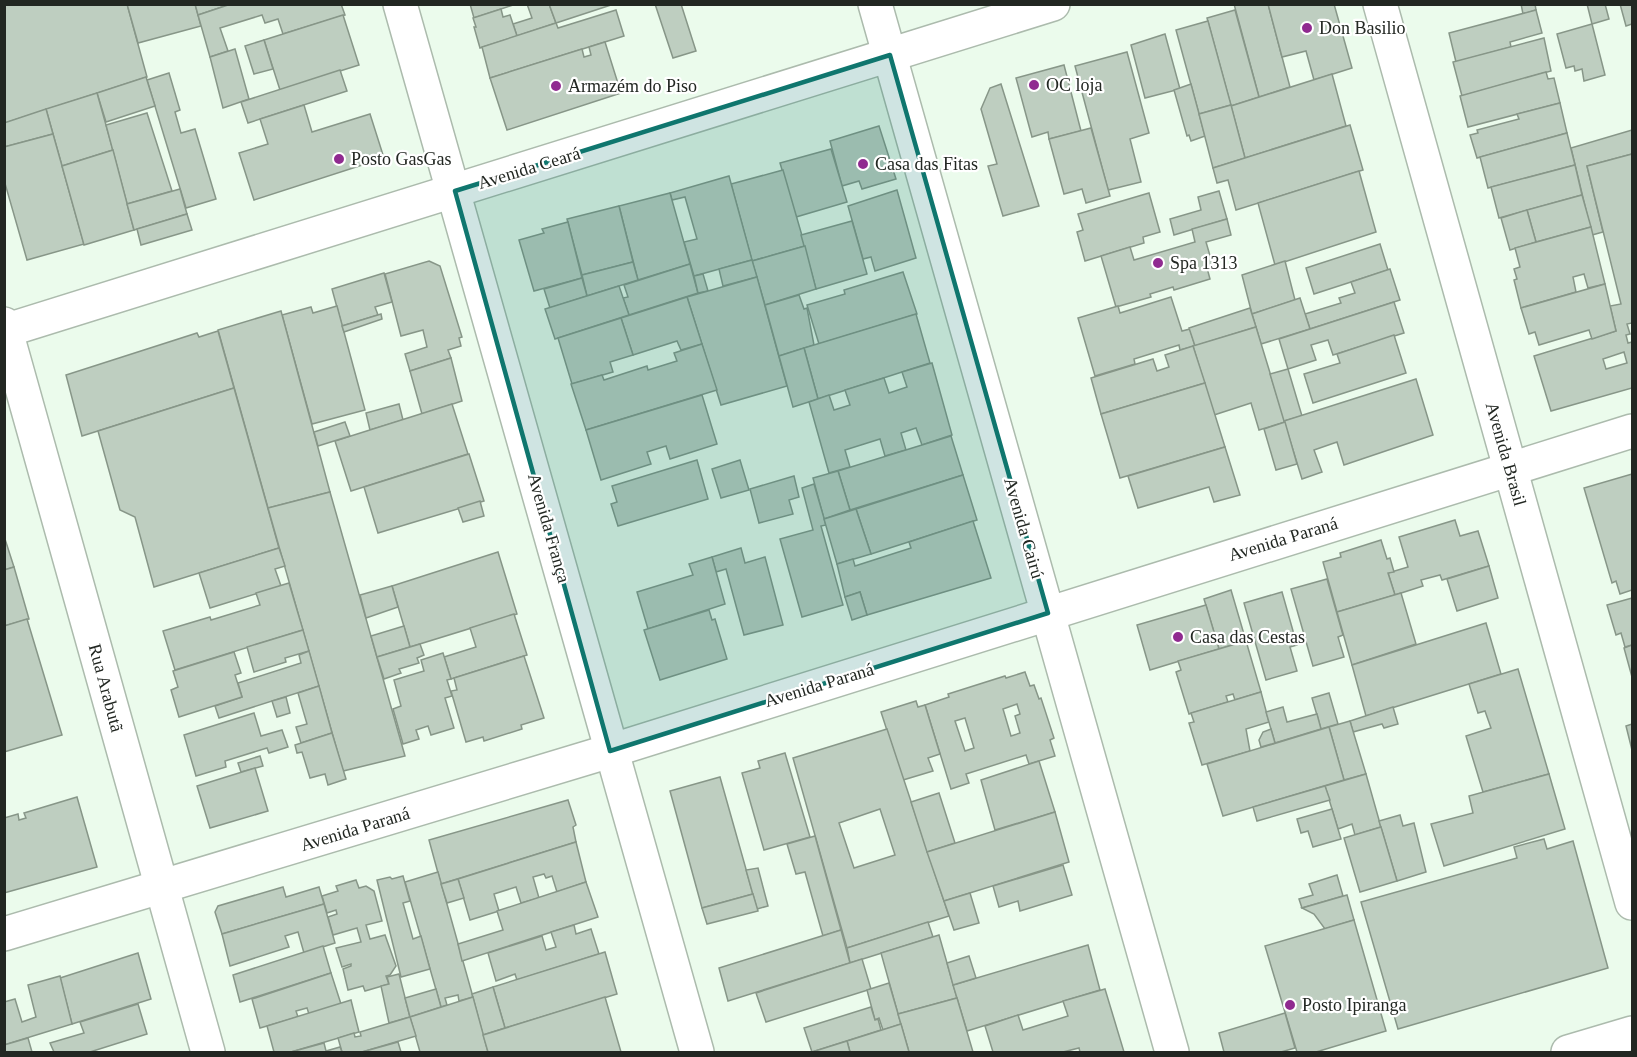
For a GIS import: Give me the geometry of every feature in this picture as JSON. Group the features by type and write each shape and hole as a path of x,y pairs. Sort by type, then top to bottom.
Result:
{"street":[{"name":"Avenida França","path":"400,4 455,191 610,751 697,1053"},
{"name":"Avenida Cairú","path":"875,4 1172,1053"},
{"name":"Avenida Ceará","path":"5,329 1053,4"},
{"name":"Avenida Brasil","path":"1380,4 1632,903"},
{"name":"Rua Arabutã","path":"5,329 208,1053"},
{"name":"Avenida Paraná","path":"4,934 610,751 1632,431"},
{"path":"1568,1053 1632,1033"}],"highlighted area":[{"path":"890,55 1048,613 610,751 455,191"}],"building":[{"path":"4,4 127,4 147,77 5,123"},
{"path":"127,4 195,4 201,26 138,43"},
{"path":"195,4 231,4 198,15"},
{"path":"231,4 341,4 345,15 283,34 278,19 265,23 262,15 220,28 228,51 210,57 198,15"},
{"path":"470,4 516,4 474,18"},
{"path":"527,4 549,4 556,23 517,36 513,24 532,18"},
{"path":"549,4 614,4 556,23"},
{"path":"655,4 681,4 696,51 673,58"},
{"path":"1234,4 1268,4 1290,87 1259,97"},
{"name":"Don Basilio","path":"1268,4 1334,4 1352,68 1314,80 1306,51 1282,57"},
{"path":"1521,4 1535,4 1536,10 1523,14"},
{"path":"1587,4 1605,4 1609,19 1592,24"},
{"path":"1620,4 1632,4 1632,24 1626,26"},
{"path":"501,9 503,17 510,15 517,36 480,48 473,18"},
{"path":"616,10 624,36 490,78 482,47 556,23 558,28"},
{"path":"1235,10 1259,97 1231,106 1207,18"},
{"path":"1536,10 1542,33 1510,42 1511,47 1456,62 1449,33"},
{"path":"343,15 359,65 280,90 264,40"},
{"path":"1208,21 1231,105 1199,114 1176,30"},
{"path":"1592,24 1605,75 1584,81 1582,69 1575,71 1574,66 1566,68 1557,34"},
{"path":"1165,34 1180,89 1145,98 1131,45"},
{"path":"1544,38 1551,71 1462,96 1453,62"},
{"path":"264,40 273,69 254,74 245,46"},
{"name":"Armazém do Piso","path":"605,42 621,93 507,130 490,78 582,49 584,57 591,55 589,47"},
{"path":"235,49 249,99 223,108 210,57"},
{"path":"1127,52 1149,133 1130,139 1141,182 1108,190 1075,66"},
{"path":"1064,65 1081,131 1049,139 1048,132 1032,137 1016,78"},
{"path":"340,70 347,91 248,123 241,102"},
{"path":"1546,72 1548,79 1554,78 1560,103 1468,127 1460,96"},
{"path":"169,73 180,110 175,112 181,133 195,129 216,199 186,208 147,80"},
{"path":"1332,74 1346,126 1245,158 1231,106"},
{"path":"146,77 155,106 106,122 97,93"},
{"path":"1001,84 1039,206 1003,216 988,166 997,164 981,109 990,88"},
{"path":"1191,84 1205,136 1191,141 1189,135 1187,136 1174,90"},
{"path":"97,93 113,150 62,166 46,109"},
{"path":"1560,103 1567,133 1477,158 1470,135 1478,133 1477,130 1519,119 1517,114"},
{"path":"304,105 312,132 370,114 384,158 254,200 239,153 268,144 260,119"},
{"path":"1231,105 1245,158 1213,168 1199,114"},
{"path":"46,109 53,134 4,147 4,123"},
{"path":"147,113 172,191 127,204 106,125"},
{"path":"1350,125 1363,170 1236,210 1228,180 1217,183 1213,168"},
{"name":"Casa das Fitas","path":"879,126 896,179 862,189 859,181 842,186 830,141"},
{"path":"1091,128 1110,196 1086,203 1082,189 1064,194 1049,139"},
{"path":"1632,130 1632,154 1587,166 1603,232 1592,235 1571,148"},
{"path":"1567,133 1575,165 1488,188 1480,157"},
{"path":"53,134 84,244 27,260 4,180 4,147"},
{"path":"831,149 847,202 796,217 780,163"},
{"path":"113,150 134,230 84,245 62,166"},
{"path":"1632,154 1632,323 1627,324 1630,334 1626,335 1628,343 1632,342 1632,388 1551,411 1534,356 1616,331 1610,306 1621,304 1587,166","holes":["1624,352 1627,363 1606,369 1603,359"]},
{"path":"1575,165 1582,195 1499,218 1491,187"},
{"path":"783,170 805,246 752,261 731,184"},
{"path":"1359,171 1376,232 1275,265 1258,203"},
{"path":"729,176 752,260 694,276 684,242 697,239 685,197 672,200 670,193"},
{"path":"180,189 187,214 134,230 127,204"},
{"path":"897,190 916,258 875,271 871,257 863,259 848,206"},
{"path":"1219,191 1227,219 1174,235 1170,219 1201,210 1198,197"},
{"path":"670,193 690,264 638,280 619,206"},
{"path":"1149,193 1160,232 1143,237 1144,243 1085,261 1077,232 1083,230 1078,214"},
{"path":"1582,195 1591,227 1536,242 1527,210"},
{"path":"619,206 633,262 582,275 567,219"},
{"path":"1527,210 1536,242 1510,250 1501,218"},
{"path":"187,214 192,230 141,245 137,229"},
{"name":"Spa 1313","path":"1227,219 1231,235 1206,242 1213,266 1207,268 1210,279 1174,290 1173,287 1150,294 1151,297 1116,307 1101,256 1130,247 1134,260 1195,242 1192,229"},
{"path":"852,221 867,274 816,289 801,235"},
{"path":"568,222 582,278 534,291 519,240 544,233 542,229"},
{"path":"1591,227 1605,284 1588,288 1584,274 1573,277 1576,292 1521,308 1514,280 1517,279 1514,269 1520,267 1515,248"},
{"path":"1380,244 1388,270 1314,294 1306,268"},
{"path":"805,246 816,289 765,305 752,261"},
{"path":"752,260 757,277 723,286 719,269"},
{"path":"429,261 440,266 462,337 459,338 461,346 448,350 451,358 410,371 405,354 427,347 423,330 401,336 385,274"},
{"path":"1285,261 1295,300 1252,314 1242,275"},
{"path":"633,262 638,280 587,296 582,275"},
{"path":"690,264 698,293 629,315 623,298 628,297 624,285"},
{"path":"1390,269 1400,300 1310,329 1305,314 1341,303 1339,298 1355,293 1351,282"},
{"path":"903,272 917,314 819,344 807,305 845,294 844,290"},
{"path":"384,273 392,302 375,307 378,315 342,326 332,289"},
{"path":"703,274 708,291 698,293 694,276"},
{"path":"757,277 787,386 721,405 687,297"},
{"path":"582,278 587,296 550,308 544,289"},
{"path":"1605,284 1616,331 1592,339 1589,330 1539,345 1535,332 1529,334 1521,308"},
{"path":"619,286 629,315 555,339 545,309"},
{"path":"799,295 804,309 807,308 814,345 779,356 765,305"},
{"path":"687,297 702,344 681,350 677,341 633,355 621,318"},
{"path":"1171,297 1182,331 1190,329 1195,346 1180,350 1179,345 1134,359 1135,364 1095,376 1078,318 1118,306 1120,313"},
{"path":"1300,298 1310,329 1261,344 1252,314"},
{"path":"1394,302 1404,333 1333,355 1328,340 1311,345 1316,360 1288,369 1279,339"},
{"path":"337,306 365,410 312,424 282,315 311,307 313,313"},
{"path":"1250,308 1256,327 1195,346 1189,328"},
{"path":"281,311 330,492 268,508 218,330"},
{"path":"381,314 382,319 344,332 342,326"},
{"path":"916,314 930,363 818,399 804,348"},
{"path":"621,318 633,355 610,362 613,372 572,384 558,338"},
{"path":"1256,327 1285,422 1259,430 1251,403 1214,415 1193,346"},
{"path":"218,331 234,388 82,436 66,375 197,333 199,337"},
{"path":"1394,335 1406,373 1313,403 1304,374 1340,363 1337,354"},
{"path":"702,344 717,390 586,430 571,384 602,375 604,380 647,366 648,370 677,361 674,353"},
{"path":"1193,346 1205,383 1101,414 1091,378 1153,359 1157,371 1169,367 1165,355"},
{"path":"804,348 818,399 793,407 779,356"},
{"path":"451,358 462,401 422,414 410,371"},
{"path":"932,363 952,435 922,445 916,428 901,433 906,450 885,456 880,439 845,450 850,467 829,473 809,402 829,395 834,410 850,405 845,390 884,378 889,393 907,387 902,372"},
{"path":"1288,369 1302,416 1284,421 1270,374"},
{"path":"1416,379 1433,435 1344,465 1337,442 1314,450 1322,472 1302,479 1284,421"},
{"path":"1205,383 1225,447 1120,478 1101,414"},
{"path":"234,388 279,548 154,587 135,517 120,510 98,431"},
{"path":"702,395 717,444 670,459 666,446 647,452 651,464 601,480 586,430"},
{"path":"399,404 403,420 370,430 366,413"},
{"path":"452,404 468,454 351,491 335,441"},
{"path":"345,422 350,436 318,446 314,432"},
{"path":"1285,422 1297,464 1276,470 1264,429"},
{"path":"951,436 963,475 850,510 838,471"},
{"path":"1225,447 1240,495 1214,502 1209,487 1138,508 1128,476"},
{"path":"469,454 484,501 378,533 364,487"},
{"path":"697,460 708,499 618,526 611,504 617,502 612,486"},
{"path":"740,460 749,490 721,498 712,469"},
{"path":"838,471 850,510 824,519 813,478"},
{"path":"1632,474 1632,590 1620,594 1616,581 1612,583 1584,488"},
{"path":"963,475 977,520 871,554 856,509"},
{"path":"794,476 799,497 789,500 793,514 759,523 750,489"},
{"path":"814,484 826,525 821,526 843,605 802,617 780,539 813,530 802,488"},
{"path":"330,492 405,756 343,771 268,508"},
{"path":"480,501 484,516 463,522 458,508"},
{"path":"856,509 871,554 837,564 824,519"},
{"path":"1455,520 1460,536 1478,531 1489,566 1442,580 1440,575 1421,580 1423,586 1395,595 1388,573 1408,567 1399,537"},
{"path":"973,521 991,578 867,615 860,592 845,597 837,564 853,559 855,566 911,548 909,542"},
{"path":"4,536 14,567 4,570"},
{"path":"1381,540 1394,572 1388,573 1395,595 1337,612 1323,562 1341,557 1340,553"},
{"path":"279,548 285,566 275,569 281,586 210,608 199,573"},
{"path":"741,548 745,563 765,557 783,625 744,635 726,569 716,572 712,557"},
{"path":"498,552 517,614 410,647 392,586"},
{"path":"712,557 725,604 648,629 637,592 693,575 689,564"},
{"path":"1489,566 1498,598 1457,611 1447,579"},
{"path":"14,567 29,619 4,626 4,570"},
{"path":"1327,579 1343,635 1338,637 1344,657 1313,666 1291,589"},
{"path":"289,583 303,630 175,670 163,631 210,617 211,620 260,605 256,593"},
{"path":"392,586 398,607 366,618 360,595"},
{"path":"1231,590 1246,641 1219,649 1204,599"},
{"path":"860,592 867,615 852,620 845,597"},
{"path":"1282,592 1297,645 1290,647 1297,671 1266,680 1244,603"},
{"path":"1401,593 1416,644 1352,665 1337,612"},
{"path":"1632,598 1632,645 1625,647 1621,633 1616,635 1607,605"},
{"name":"Casa das Cestas","path":"1206,605 1219,649 1150,670 1137,625"},
{"path":"709,610 712,620 715,619 727,659 660,680 644,630"},
{"path":"514,614 527,655 451,679 444,657 476,647 470,628"},
{"path":"27,619 62,735 4,752 4,626"},
{"path":"1486,623 1501,674 1366,716 1352,665"},
{"path":"404,626 410,647 377,657 371,636"},
{"path":"303,630 309,651 285,658 286,662 254,672 247,647"},
{"path":"1246,641 1261,692 1235,700 1233,694 1226,696 1228,702 1189,714 1176,672 1181,670 1178,661"},
{"path":"420,644 424,655 417,658 419,663 399,669 401,673 384,679 377,657"},
{"path":"1632,645 1632,677 1624,648"},
{"path":"309,651 319,686 219,718 215,706 242,697 238,683 301,663 299,655"},
{"path":"234,652 241,673 235,675 242,697 179,717 171,690 178,687 173,671"},
{"path":"443,653 451,679 447,680 452,696 445,698 454,728 431,735 428,726 416,730 419,739 403,744 393,709 401,706 394,680 424,671 421,660"},
{"path":"524,656 544,718 521,725 522,729 484,741 483,737 466,742 451,691 457,690 454,678"},
{"path":"1518,669 1549,774 1483,792 1466,736 1491,728 1485,711 1478,713 1469,684"},
{"path":"1025,672 1030,686 1034,685 1039,699 1041,698 1054,738 1050,740 1055,756 1029,764 1026,755 966,774 969,783 951,789 925,705 949,697 948,694 1005,676 1006,678","holes":["1017,704 1020,714 1015,716 1020,733 1011,736 1003,709","965,718 974,748 965,751 955,721"]},
{"path":"319,686 332,733 301,743 296,727 307,724 298,693"},
{"path":"1261,692 1269,722 1246,729 1250,751 1202,765 1189,723 1194,722 1191,713"},
{"path":"1329,693 1338,724 1321,729 1312,698"},
{"path":"286,697 290,713 277,717 272,701"},
{"path":"916,701 918,707 925,705 940,754 928,758 933,771 903,780 881,712"},
{"path":"1283,707 1287,722 1317,714 1321,729 1275,743 1266,712"},
{"path":"1393,707 1398,724 1384,728 1382,724 1353,732 1350,721"},
{"path":"254,713 261,736 282,730 288,747 269,753 267,748 225,761 226,767 196,776 184,735"},
{"path":"1350,721 1366,774 1344,780 1329,727"},
{"path":"1632,724 1632,750 1626,726"},
{"path":"1329,727 1344,780 1223,816 1207,764"},
{"path":"887,729 949,916 847,948 793,758","holes":["880,809 895,855 854,868 839,823"]},
{"path":"1271,729 1275,743 1261,747 1259,740 1263,732"},
{"path":"332,733 346,779 328,785 325,774 310,778 302,752 297,753 295,745"},
{"path":"785,753 810,837 764,850 742,773 760,768 758,761"},
{"path":"260,756 263,766 241,772 238,763"},
{"path":"1039,761 1055,812 995,830 981,780"},
{"path":"255,768 268,811 210,828 197,786"},
{"path":"1366,774 1381,827 1355,835 1352,824 1338,829 1325,786"},
{"path":"1549,774 1565,829 1444,866 1431,824 1473,813 1469,796"},
{"path":"720,777 753,894 702,908 670,791"},
{"path":"1325,786 1330,800 1257,821 1253,807"},
{"path":"939,793 955,843 927,852 911,802"},
{"path":"77,797 97,867 4,893 4,818 18,814 19,820 26,818 24,813"},
{"path":"568,800 576,825 573,827 576,842 441,884 429,840"},
{"path":"1332,809 1341,839 1313,847 1308,831 1301,833 1297,819"},
{"path":"1055,812 1069,862 944,901 927,852"},
{"path":"1400,815 1403,826 1414,823 1426,872 1397,881 1379,821"},
{"path":"1381,827 1397,881 1360,892 1344,838"},
{"path":"815,836 841,930 823,936 805,872 796,874 787,844"},
{"path":"1544,839 1547,849 1573,841 1608,968 1398,1029 1361,902 1517,858 1514,847"},
{"path":"576,842 586,882 557,892 552,876 546,878 544,874 533,877 539,898 521,903 516,887 494,894 499,911 470,920 458,879"},
{"path":"1063,865 1072,895 1020,911 1018,901 999,907 993,886"},
{"path":"758,868 768,906 757,909 746,870"},
{"path":"438,872 473,997 459,1001 458,995 445,998 447,1005 441,1007 405,882"},
{"path":"1337,875 1343,896 1302,908 1299,899 1313,895 1309,884"},
{"path":"403,876 410,901 403,903 413,939 421,936 430,969 401,977 377,880"},
{"path":"458,879 464,898 447,903 441,884"},
{"path":"356,880 359,888 366,886 374,891 382,921 366,925 370,939 385,935 396,966 390,975 386,976 389,984 365,991 363,986 348,990 343,969 351,964 342,967 336,948 361,942 357,928 333,935 328,917 337,914 336,910 327,913 322,896 338,891 336,886"},
{"path":"586,882 598,917 462,961 458,944 503,930 497,911"},
{"path":"283,887 286,897 319,887 324,904 222,934 215,912 218,906"},
{"path":"970,893 979,923 954,930 944,901"},
{"path":"753,894 758,911 707,924 702,908"},
{"path":"1347,895 1354,920 1325,929 1314,914 1302,908"},
{"path":"324,904 335,943 304,953 298,932 285,936 289,947 230,966 222,934"},
{"path":"1354,920 1386,1031 1316,1052 1297,1052 1265,946"},
{"path":"928,922 933,937 850,963 847,948"},
{"path":"574,925 576,934 591,929 599,954 517,980 515,974 496,981 488,953 542,936 546,950 556,947 551,932"},
{"path":"841,930 850,963 728,1001 719,968"},
{"path":"939,935 957,998 898,1014 881,953"},
{"path":"1088,945 1100,990 967,1031 953,985"},
{"path":"323,946 331,973 240,1002 233,975"},
{"path":"605,952 617,994 505,1028 493,987"},
{"path":"138,953 151,999 72,1024 60,978"},
{"path":"969,956 976,978 953,985 947,963"},
{"path":"862,959 871,989 766,1022 756,993"},
{"path":"331,973 341,1004 309,1014 307,1008 296,1011 298,1017 260,1028 252,999"},
{"path":"399,974 410,1017 389,1023 381,986 389,984 387,977"},
{"path":"60,976 72,1024 4,1045 4,1002 15,999 22,1022 36,1017 28,985"},
{"path":"889,983 901,1024 883,1030 879,1018 875,1020 867,990"},
{"path":"493,987 505,1028 483,1035 472,994"},
{"path":"436,989 441,1007 410,1017 405,998"},
{"path":"1105,989 1124,1052 1080,1052 1079,1048 1063,1052 993,1052 985,1026 1018,1015 1023,1030 1068,1016 1063,1001"},
{"path":"473,997 488,1052 420,1052 410,1017"},
{"path":"605,997 621,1052 488,1052 483,1035"},
{"path":"957,998 973,1052 909,1052 898,1014"},
{"path":"351,1000 359,1032 291,1052 274,1052 267,1026"},
{"path":"138,1004 147,1034 90,1052 54,1052 50,1043 84,1033 80,1022"},
{"path":"871,1007 881,1030 812,1052 804,1028"},
{"path":"1285,1013 1295,1048 1281,1052 1224,1052 1219,1033"},
{"path":"410,1017 416,1036 362,1052 342,1052 338,1038 354,1033 355,1037 361,1036 360,1032"},
{"path":"901,1024 909,1052 850,1052 847,1041"},
{"path":"28,1038 32,1052 4,1052 4,1045"},
{"path":"847,1041 850,1052 812,1052"},
{"path":"398,1042 401,1052 362,1052"},
{"path":"324,1043 326,1051 340,1047 342,1052 291,1052"}],"place":[{"name":"Don Basilio","path":"1307,28"},
{"name":"OC loja","path":"1034,85"},
{"name":"Armazém do Piso","path":"556,86"},
{"name":"Posto GasGas","path":"339,159"},
{"name":"Casa das Fitas","path":"863,164"},
{"name":"Spa 1313","path":"1158,263"},
{"name":"Casa das Cestas","path":"1178,637"},
{"name":"Posto Ipiranga","path":"1290,1005"}]}
